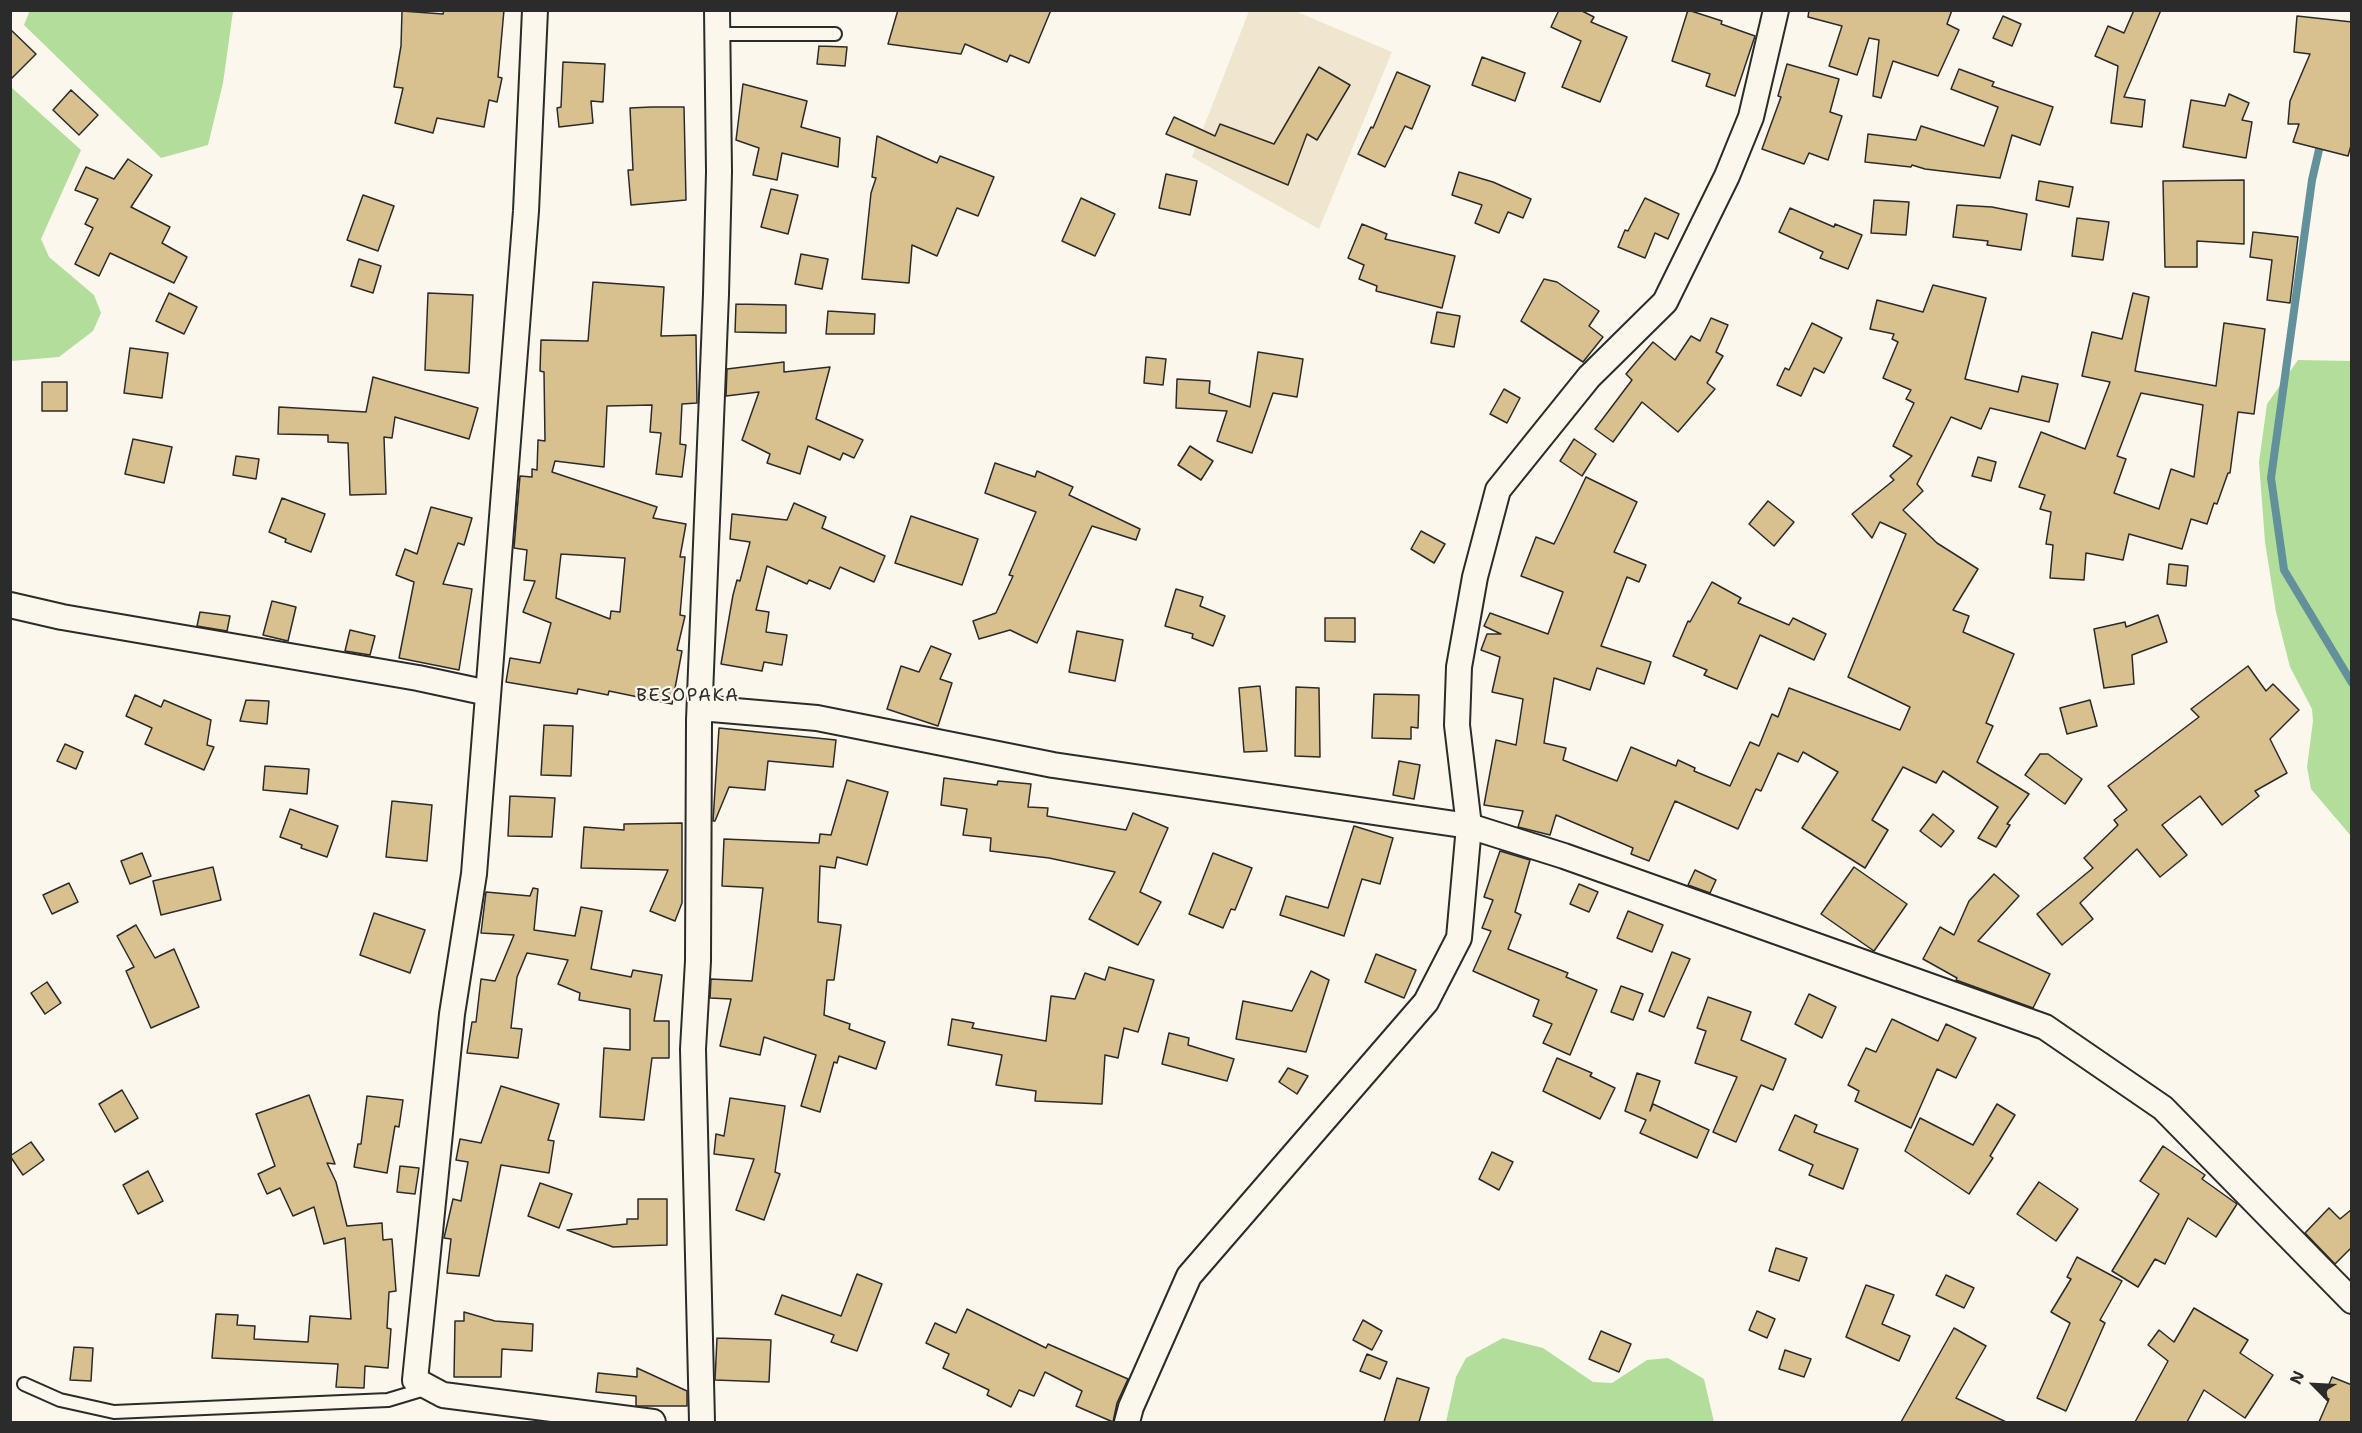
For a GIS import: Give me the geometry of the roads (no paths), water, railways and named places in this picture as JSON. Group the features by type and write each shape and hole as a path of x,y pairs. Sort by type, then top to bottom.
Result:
{"street":[{"path":"535,10 526,211 474,874 452,1014 415,1380 443,1395 653,1422"},
{"path":"1127,1422 1131,1407 1189,1276 1426,1002 1459,938 1469,826 1457,725 1459,667 1475,577 1498,490 1589,377 1665,302 1727,176 1751,117 1776,10"},
{"path":"702,1422 693,1049 698,960 700,708 717,283 719,172 717,22"},
{"path":"10,605 62,617 418,678 488,693"},
{"path":"700,708 817,717 1053,765 1469,826 1564,856 2045,1027 2163,1108 2352,1301"}],"lane":[{"path":"717,22 835,34"},
{"path":"24,1384 60,1400 114,1412 387,1400 429,1388"}],"waterway":[{"path":"2321,141 2312,180 2271,478 2284,570 2352,683"}],"district":[{"name":"BESOPAKA","path":"688,696"}]}
